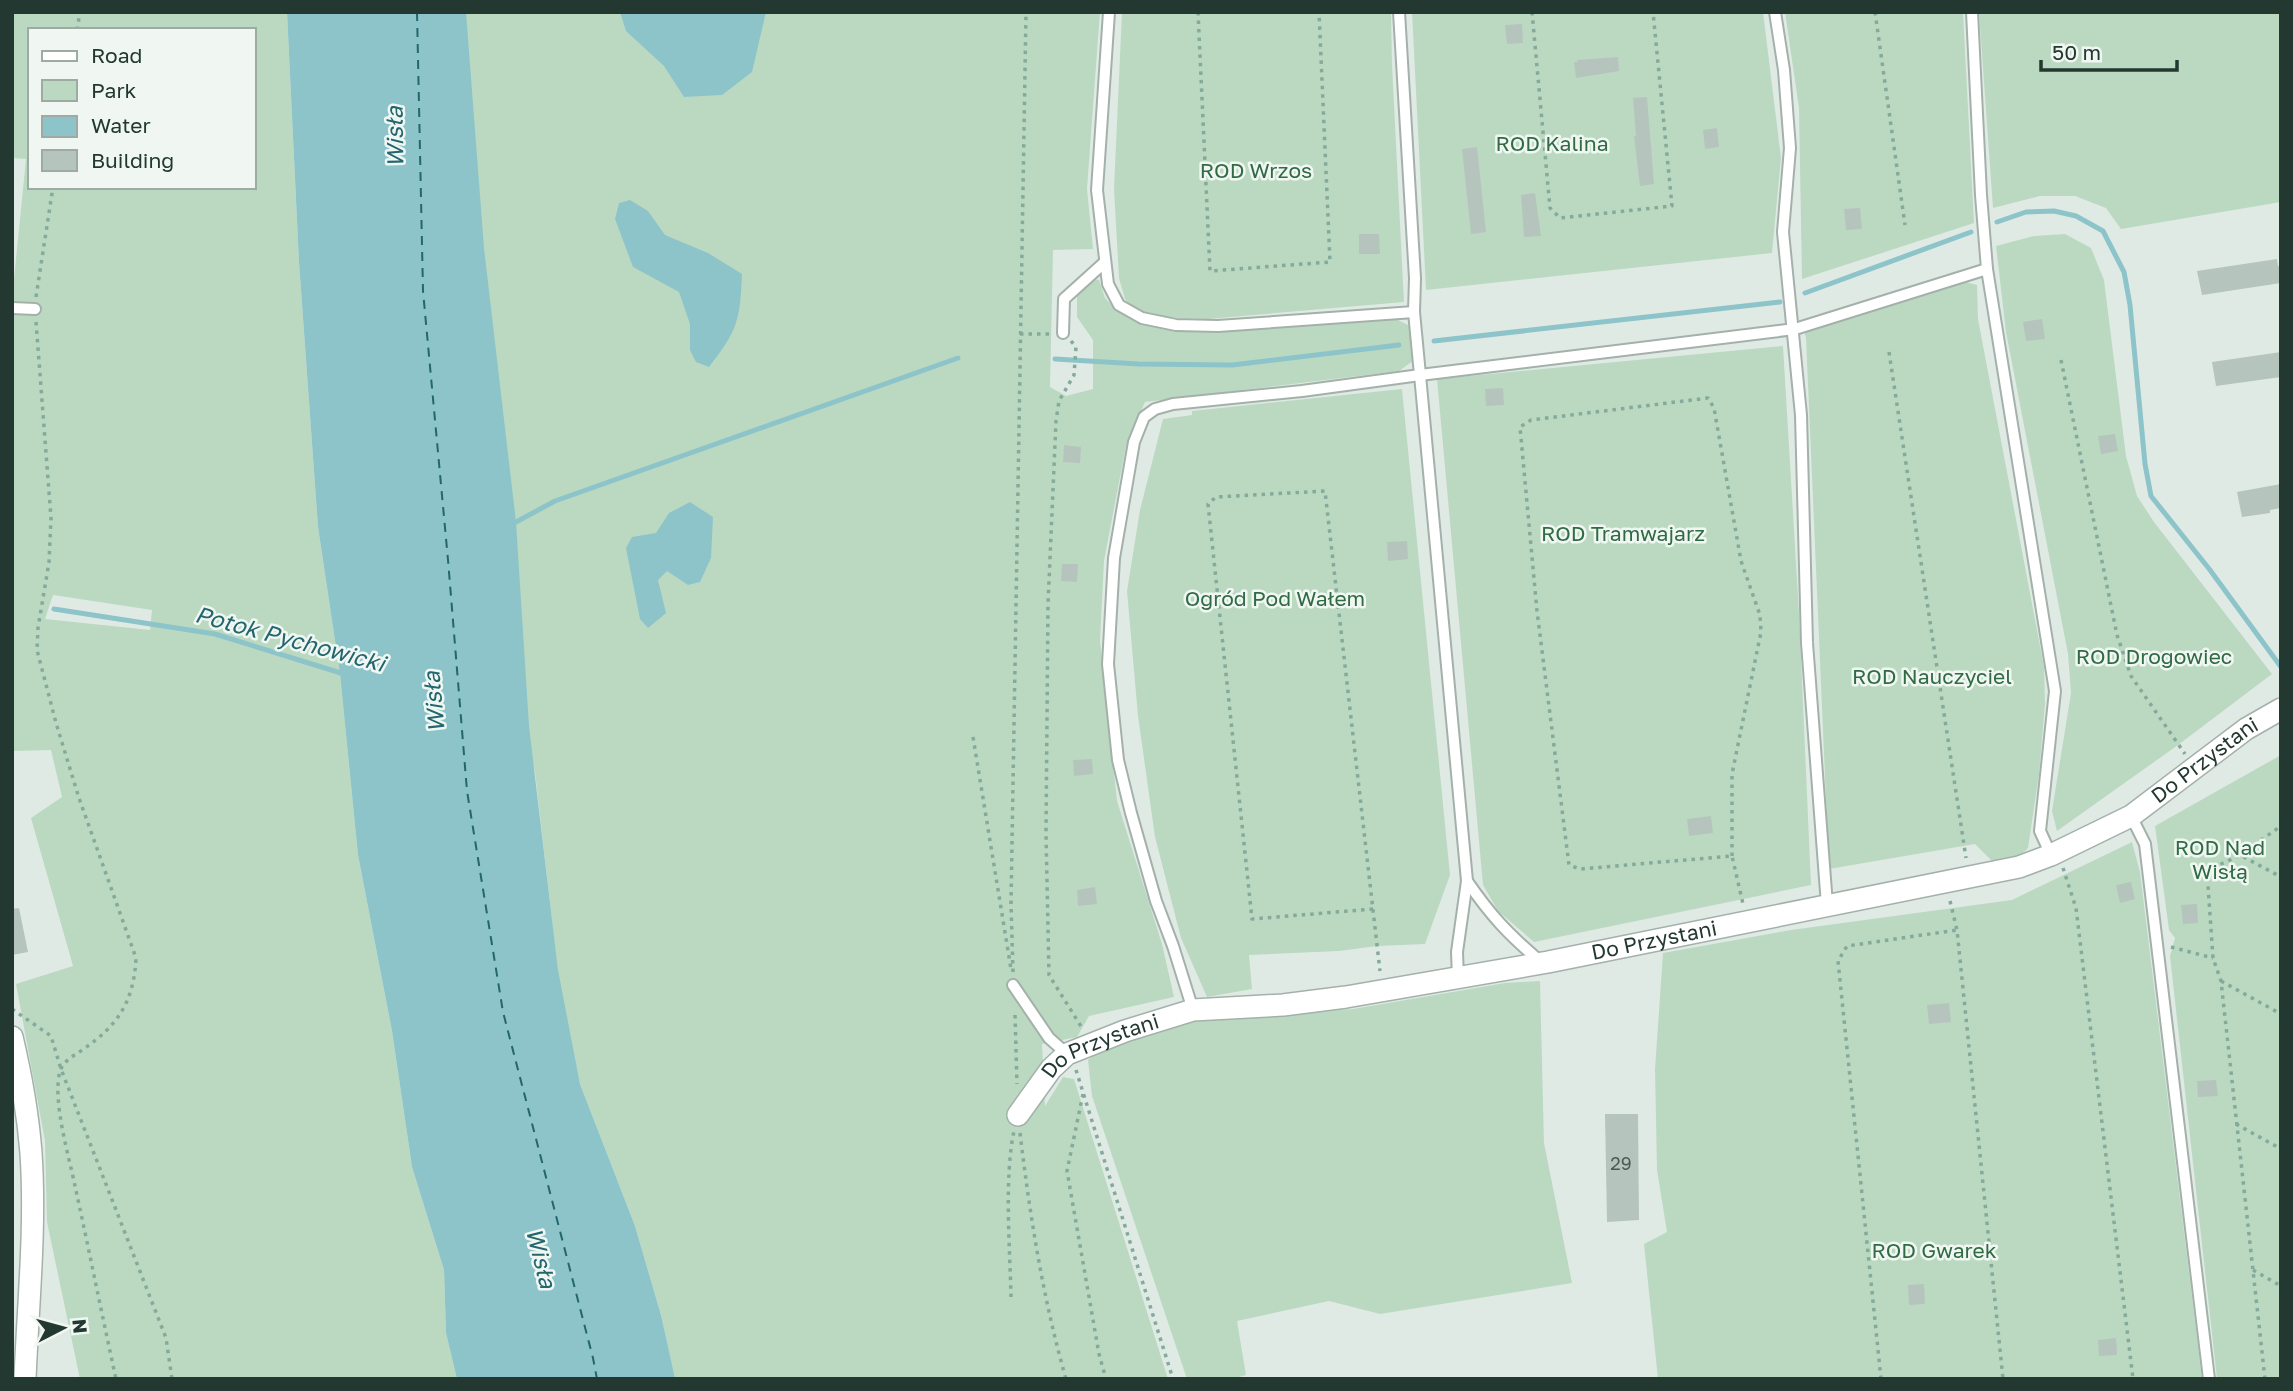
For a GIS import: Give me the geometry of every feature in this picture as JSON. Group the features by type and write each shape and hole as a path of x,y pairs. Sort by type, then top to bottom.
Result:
{"street":[{"name":"Do Przystani","path":"1018,1115 1051,1069 1067,1054 1193,1010 1283,1005 1458,978 2019,867 2051,855 2131,816 2246,729 2281,709"},
{"path":"12,1037 22,1077 31,1153 32,1216 25,1379"}],"lane":[{"path":"1109,12 1097,190 1108,284 1119,305 1142,318 1176,325 1219,326 1414,312"},
{"path":"1399,12 1415,278 1414,312 1468,881 1457,952 1458,978"},
{"path":"1775,12 1784,70 1790,148 1783,232 1801,415 1807,643 1826,905"},
{"path":"1972,12 1980,195 1987,269 2055,691 2040,831 2051,855"},
{"path":"1058,334 1064,299 1105,262"},
{"path":"1193,1010 1156,901 1131,813 1118,760 1108,664 1114,558 1134,442 1144,417 1155,408 1173,404 1302,391 1420,374 1794,329 1987,269"},
{"path":"12,308 35,309"},
{"path":"2131,816 2145,844 2209,1379"},
{"path":"1468,881 1505,931 1541,963"},
{"path":"1013,985 1049,1038 1067,1054"}],"path":[{"path":"1026,12 1011,903 1013,985 1018,1115 1028,1194 1052,1329 1066,1379"},
{"path":"1198,12 1210,271 1331,262 1319,12"},
{"path":"1532,12 1550,208 1560,218 1672,206 1653,12"},
{"path":"1875,12 1905,225"},
{"path":"53,189 35,309 51,518 49,562 37,650 52,711 79,798 136,958 135,981 128,1002 118,1018 84,1049 69,1058 61,1069 58,1094 116,1379"},
{"path":"1020,334 1058,334"},
{"path":"1076,347 1074,375 1059,401 1056,421 1048,604 1048,936 1049,975 1092,1044"},
{"path":"1889,352 1964,846"},
{"path":"2061,360 2117,635 2131,676 2178,745"},
{"path":"1732,856 1580,869 1569,865 1537,611 1520,427 1531,420 1708,398 1714,408 1739,550 1760,615 1761,632 1732,775 1732,856 1742,899"},
{"path":"1373,909 1252,919 1208,504 1216,497 1325,491 1373,909 1382,991"},
{"path":"973,737 1013,985"},
{"path":"2265,1379 2221,981 2213,958 2207,871 2240,855 2281,826"},
{"path":"2240,855 2281,877"},
{"path":"2066,874 2077,921 2133,1379"},
{"path":"1952,908 1957,930 2003,1379"},
{"path":"1881,1379 1838,961 1847,946 1957,930"},
{"path":"2172,948 2213,958"},
{"path":"2221,981 2281,1014"},
{"path":"12,1009 51,1036 61,1069 166,1338 172,1379"},
{"path":"1067,1054 1084,1092 1173,1379"},
{"path":"1084,1092 1067,1171 1106,1379"},
{"path":"1011,1297 1011,1145 1018,1115"},
{"path":"2236,1124 2281,1149"},
{"path":"2253,1270 2281,1286"}],"green space":[{"path":"12,12 287,12 299,262 318,527 340,674 358,855 392,1031 412,1167 444,1270 446,1333 457,1379 80,1379 47,1222 45,1141 16,984 73,966 31,818 62,797 51,750 12,751 13,289 26,159 12,158","holes":["53,595 152,610 150,630 45,619"]},
{"path":"463,12 1100,12 1087,189 1093,249 1053,250 1050,387 1066,396 1093,389 1093,340 1077,317 1077,293 1093,279 1099,280 1105,298 1118,312 1134,321 1202,332 1392,317 1410,326 1413,361 1399,371 1145,402 1126,446 1104,561 1100,641 1117,801 1162,944 1174,997 1089,1016 1077,1037 1042,1044 1045,1106 1063,1077 1074,1079 1168,1379 674,1379 661,1315 635,1226 580,1084 560,991 535,772 527,743 508,594"},
{"name":"ROD Wrzos","path":"1122,12 1391,12 1404,302 1208,319 1154,317 1133,309 1125,299 1119,278 1114,189"},
{"name":"ROD Kalina","path":"1412,12 1763,12 1781,158 1772,253 1426,290"},
{"path":"1785,12 1963,12 1974,223 1802,279 1799,108"},
{"path":"1979,12 2281,12 2281,202 2121,229 2106,208 2075,196 2040,196 1993,208"},
{"name":"ROD Drogowiec","path":"2065,234 2091,248 2104,280 2126,456 2137,496 2154,522 2272,674 2057,831 2052,811 2071,693 2068,654 2006,332 1996,246 2034,236"},
{"name":"ROD Nauczyciel","path":"1965,282 1977,285 1978,319 2044,667 2045,704 2039,774 2028,848 2018,858 1994,863 1975,844 1829,869 1804,331"},
{"name":"ROD Tramwajarz","path":"1783,346 1799,613 1811,885 1534,942 1498,911 1483,885 1437,379"},
{"name":"Ogród Pod Wałem","path":"1402,389 1450,875 1425,944 1249,955 1252,989 1207,997 1181,938 1155,837 1138,716 1127,591 1140,510 1163,419 1192,415 1192,411"},
{"name":"ROD Nad Wisłą","path":"2281,755 2281,1379 2217,1379 2170,956 2175,938 2169,930 2155,826"},
{"name":"ROD Gwarek","path":"2132,842 2140,872 2202,1379 1658,1379 1644,1244 1667,1232 1657,1170 1655,1069 1663,953 1791,930 2012,900"},
{"path":"1540,981 1544,1143 1572,1283 1380,1314 1329,1301 1237,1321 1246,1375 1232,1379 1187,1379 1092,1096 1088,1060 1099,1050 1188,1020 1353,1009 1505,983"}],"water":[{"name":"Wisła","path":"287,12 466,12 484,248 516,522 529,726 558,970 580,1084 635,1226 661,1315 675,1379 457,1379 446,1333 444,1270 412,1167 392,1031 358,855 340,674 318,527 299,262"},
{"path":"620,12 766,12 752,72 722,95 684,97 664,66 626,31"},
{"path":"630,200 648,211 665,235 708,253 742,274 736,324 709,367 696,362 690,350 690,324 679,292 633,267 615,219 619,203"},
{"path":"690,502 713,517 711,558 700,582 688,585 667,571 658,580 666,613 648,628 640,619 626,548 632,537 656,533 669,513"}],"building":[{"path":"1522,24 1523,43 1507,44 1505,25"},
{"path":"1618,57 1619,71 1576,78 1574,62 1578,62 1577,60"},
{"path":"1647,97 1654,184 1640,186 1633,98"},
{"path":"1717,128 1719,147 1705,149 1703,130"},
{"path":"1477,147 1486,232 1471,234 1462,149"},
{"path":"1535,193 1541,236 1524,237 1521,195"},
{"path":"1860,208 1862,229 1846,230 1844,209"},
{"path":"1359,234 1379,234 1380,254 1359,254"},
{"path":"2277,259 2278,266 2281,266 2281,283 2202,295 2197,271"},
{"path":"2042,319 2045,339 2026,341 2023,322"},
{"path":"2281,352 2281,377 2216,386 2212,362"},
{"path":"1503,388 1504,405 1486,406 1485,389"},
{"path":"2115,434 2118,451 2101,454 2098,436"},
{"path":"1064,445 1081,447 1080,463 1063,462"},
{"path":"2281,484 2281,508 2270,510 2270,513 2242,517 2237,492"},
{"path":"1407,541 1408,559 1388,561 1387,542"},
{"path":"1062,564 1078,564 1077,582 1061,581"},
{"path":"1092,759 1093,774 1074,776 1073,760"},
{"path":"1711,816 1713,833 1689,836 1687,819"},
{"path":"2131,882 2135,899 2120,903 2116,885"},
{"path":"1095,887 1097,904 1078,906 1077,890"},
{"path":"2197,904 2198,923 2183,924 2181,905"},
{"path":"19,908 28,952 12,955 12,909"},
{"path":"1949,1003 1951,1022 1929,1024 1927,1005"},
{"path":"2216,1080 2218,1096 2198,1097 2197,1081"},
{"path":"1605,1114 1638,1114 1639,1220 1607,1222"},
{"path":"1924,1284 1925,1304 1909,1305 1908,1285"},
{"path":"2116,1338 2117,1355 2099,1356 2098,1340"}],"waterway":[{"path":"1997,222 2026,212 2054,211 2076,216 2103,231 2124,272 2130,305 2145,464 2151,496 2210,570 2281,667"},
{"path":"1805,293 1971,232"},
{"path":"1434,341 1780,302"},
{"path":"1055,359 1139,364 1232,365 1399,345"},
{"path":"516,522 555,501 958,358"},
{"name":"Potok Pychowicki","path":"54,609 215,634 344,674"}],"ferry route":[{"path":"417,12 423,291 467,791 503,1012 597,1379"}]}
